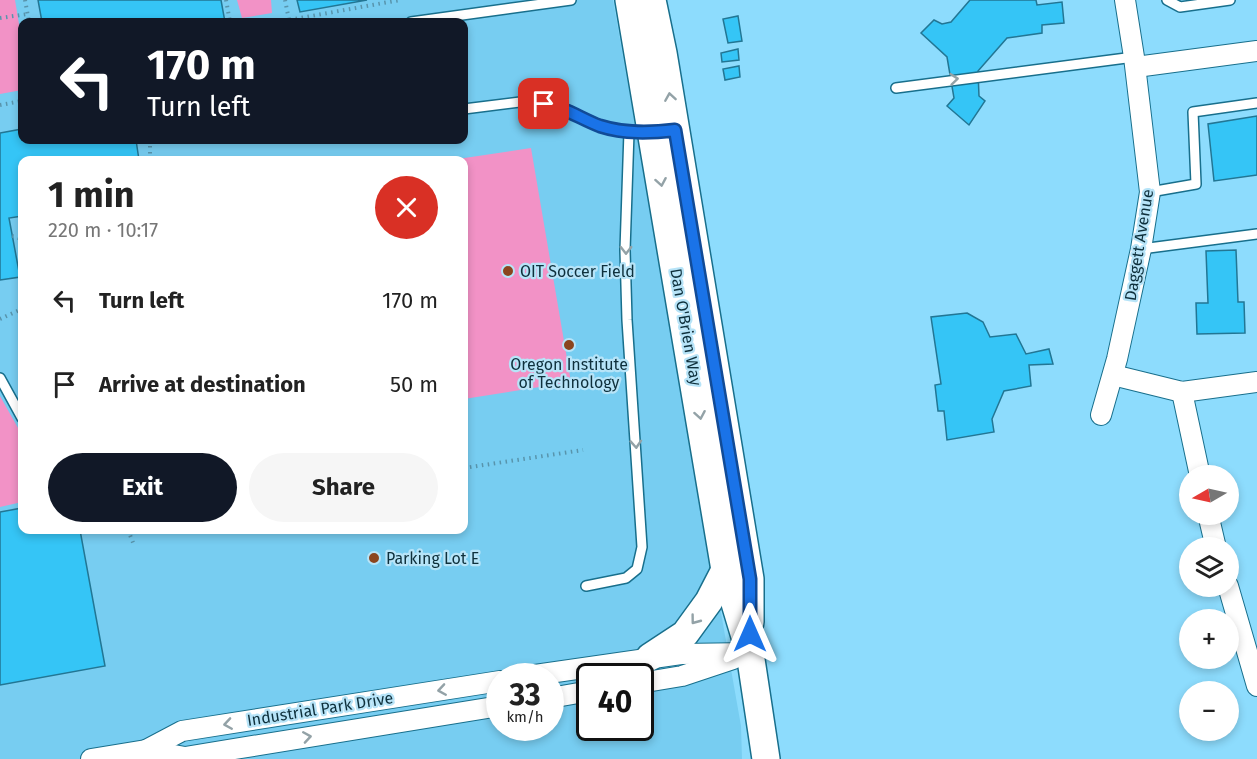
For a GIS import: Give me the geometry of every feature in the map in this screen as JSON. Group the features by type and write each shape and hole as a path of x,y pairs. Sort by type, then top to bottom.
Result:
{"street":[{"name":"Dan O'Brien Way","path":"629,0 725,570 750,653 766,759"},
{"name":"Dan O'Brien Way","path":"652,0 663,52 652,132 750,579 750,653"},
{"path":"663,52 666,0"},
{"name":"Daggett Avenue","path":"1101,415 1113,375 1141,249 1150,192 1135,62 1125,0"},
{"path":"1135,62 1257,52"},
{"path":"1113,375 1182,392 1257,382"},
{"path":"1182,392 1198,465"},
{"path":"650,657 685,634 709,601 725,570"},
{"path":"1231,597 1257,686"},
{"path":"564,670 681,654 750,653"},
{"path":"654,681 682,676 750,653"},
{"name":"Industrial Park Drive","path":"92,759 146,750 182,731 486,683"},
{"name":"Industrial Park Drive","path":"146,750 185,757 486,708"}],"lane":[{"path":"440,18 571,0"},
{"path":"1167,0 1180,7 1230,0"},
{"path":"896,88 1135,62"},
{"path":"468,108 528,101 559,106 600,126 652,132 625,250 642,547 637,569 626,578 586,586"},
{"path":"1150,192 1196,184 1193,112 1257,103"},
{"path":"1141,249 1257,234"},
{"path":"0,378 18,410"}],"path":[{"path":"25,0 28,18"},
{"path":"226,0 229,18"},
{"path":"285,0 289,18"},
{"path":"300,18 400,0"},
{"path":"0,18 28,14"},
{"path":"0,105 18,102"},
{"path":"12,236 18,238"},
{"path":"0,319 18,311"},
{"path":"468,467 583,450"},
{"path":"130,534 134,545"}],"shaded area":[{"name":"Oregon Institute of Technology","path":"0,0 613,0 741,726 742,759 0,759"},
{"path":"0,0 15,0 18,18 18,91 0,94"},
{"path":"237,0 271,0 272,13 242,18"},
{"name":"OIT Soccer Field","path":"531,148 571,382 468,398 468,157"},
{"path":"0,396 18,428 18,503 0,507"}],"building":[{"path":"38,0 221,0 224,18 41,18"},
{"path":"297,0 367,0 300,12"},
{"path":"970,0 1036,0 1037,5 1062,2 1064,23 1042,25 1042,33 1007,38 978,71 979,96 985,101 969,125 947,106 954,98 947,57 921,33 934,20 942,24 951,22"},
{"path":"738,16 742,41 728,43 723,19"},
{"path":"738,49 739,60 722,62 721,53"},
{"path":"739,66 740,77 725,80 723,69"},
{"path":"1257,116 1257,175 1214,181 1208,124"},
{"path":"18,130 18,144 137,144 138,156 18,156 18,217 9,218 18,277 0,280 0,133"},
{"path":"1236,250 1238,302 1244,302 1245,333 1197,334 1196,303 1208,303 1206,251"},
{"path":"967,313 983,322 990,337 1016,334 1026,354 1049,349 1053,364 1029,365 1031,386 1004,391 992,419 994,432 947,440 944,411 938,411 935,385 941,384 931,317"},
{"path":"18,509 18,534 81,534 105,666 0,685 0,512"}],"place":[{"name":"OIT Soccer Field","path":"508,271"},
{"name":"Oregon Institute of Technology","path":"569,345"},
{"name":"Parking Lot E","path":"374,558"}],"route":[{"path":"544,104 559,106 600,126 629,132 653,133 675,130 750,579 750,634"}]}
